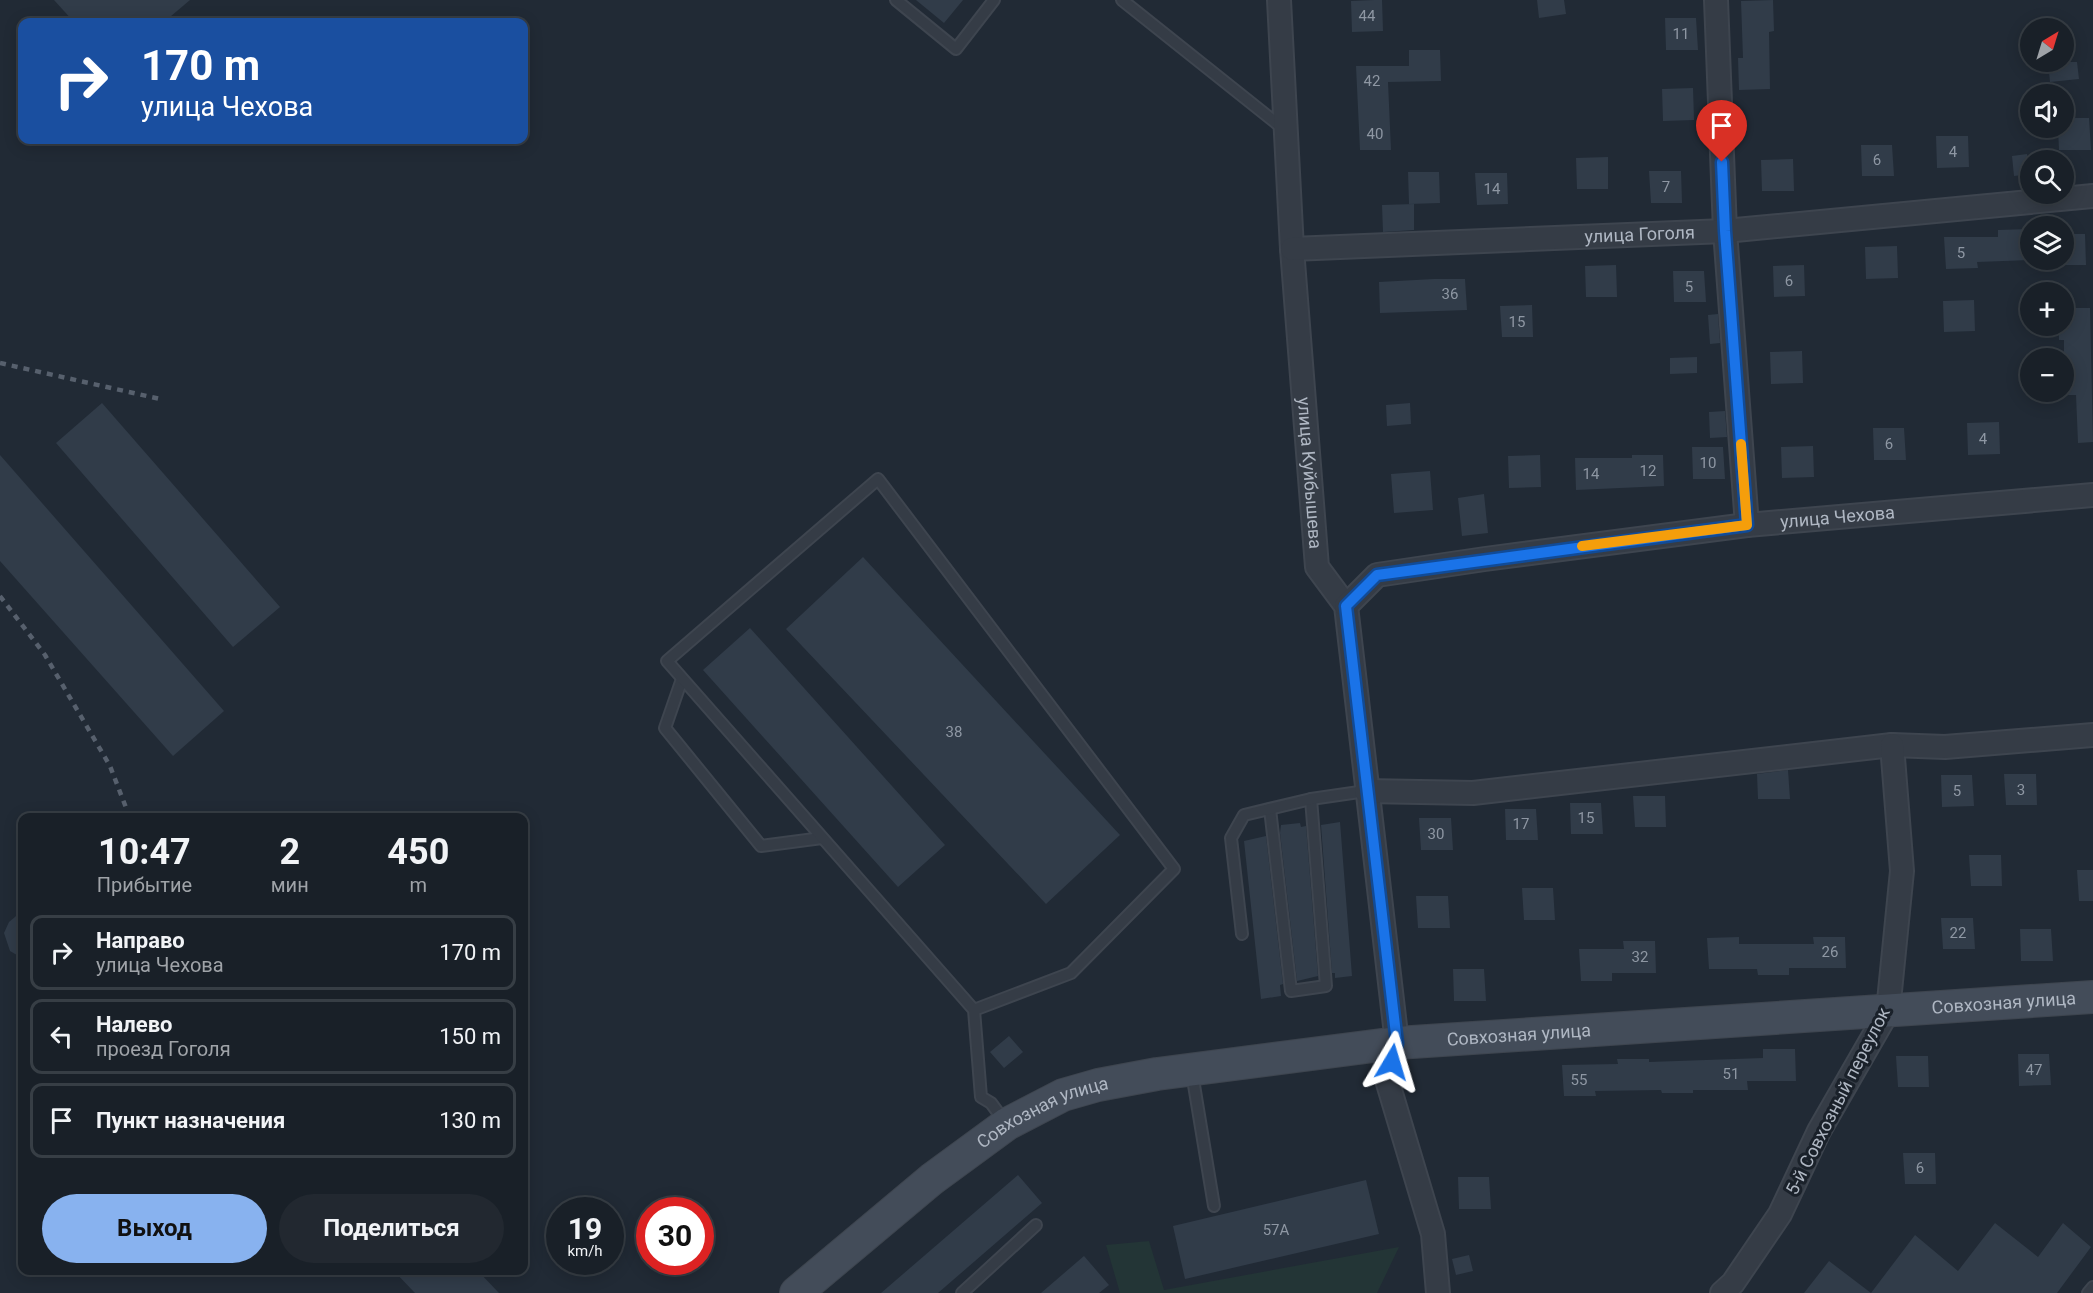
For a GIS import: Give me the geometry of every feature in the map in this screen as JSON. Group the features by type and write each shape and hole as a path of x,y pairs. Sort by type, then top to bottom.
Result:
{"street":[{"name":"улица Куйбышева","path":"1279,0 1292,249 1317,567 1346,606"},
{"path":"1716,0 1725,231 1747,525"},
{"name":"улица Гоголя","path":"1292,249 1725,231 2093,196"},
{"name":"улица Чехова","path":"1346,606 1377,575 1747,525 2093,495"},
{"path":"1346,606 1397,1043 1387,1080 1433,1234 1438,1293"},
{"path":"1366,791 1473,793 1892,745 1945,747 2093,735"},
{"name":"5-й Совхозный переулок","path":"1722,1293 1733,1283 1780,1214 1819,1131 1888,1011 1902,871 1892,745"},
{"name":"Совхозная улица","path":"796,1293 932,1179 1007,1124 1063,1095 1098,1085 1397,1043 2093,997"}],"lane":[{"path":"896,0 956,49 994,0"},
{"path":"1122,0 1286,130"},
{"path":"974,1010 1071,973 1174,869 878,480 666,661 974,1010 981,1097 991,1103 1007,1124"},
{"path":"682,679 665,728 761,846 822,838"},
{"path":"1242,934 1231,838 1244,815 1311,798 1366,791"},
{"path":"1270,809 1291,991 1326,986 1311,798"},
{"path":"1192,1070 1214,1206"},
{"path":"962,1293 1036,1225"},
{"path":"2088,1293 2093,1287"}],"shaded area":[{"path":"1149,1241 1164,1290 1399,1247 1377,1293 1120,1293 1106,1245"}],"building":[{"path":"54,0 190,0 169,18 70,18"},
{"path":"916,0 963,0 944,23"},
{"path":"1382,0 1383,31 1352,32 1351,1"},
{"path":"1537,0 1564,0 1566,14 1539,18"},
{"path":"1773,0 1774,31 1769,32 1770,89 1739,90 1738,58 1743,58 1741,1"},
{"path":"1665,18 1696,18 1698,50 1666,50"},
{"path":"1409,50 1440,50 1441,81 1388,82 1391,150 1360,150 1356,66 1409,66"},
{"path":"2074,62 2077,62 2079,79 2050,82 2049,72 2074,72"},
{"path":"1693,88 1694,120 1663,121 1662,89"},
{"path":"2074,118 2089,118 2091,150 2059,150 2058,138 2074,138"},
{"path":"1936,136 1968,136 1969,167 1937,168"},
{"path":"1861,145 1892,145 1894,176 1862,176"},
{"path":"2020,155 2020,175 2014,176 2012,156"},
{"path":"1608,157 1608,189 1577,189 1576,158"},
{"path":"1793,159 1794,191 1762,191 1761,160"},
{"path":"1649,171 1681,171 1682,203 1651,203"},
{"path":"1408,172 1439,172 1440,203 1409,204"},
{"path":"1475,173 1507,173 1508,204 1477,205"},
{"path":"1414,204 1414,230 1383,232 1382,205"},
{"path":"2020,229 2020,260 1977,262 1978,268 1946,269 1944,237 1998,237 1998,230"},
{"path":"2074,234 2085,234 2086,265 2074,265"},
{"path":"1897,246 1898,278 1866,279 1865,247"},
{"path":"1616,265 1617,297 1586,297 1585,266"},
{"path":"1804,265 1805,296 1774,297 1773,266"},
{"path":"1673,271 1704,271 1706,302 1674,302"},
{"path":"1465,279 1467,310 1380,313 1379,282"},
{"path":"1974,300 1975,331 1944,332 1943,301"},
{"path":"1532,305 1533,337 1502,337 1500,306"},
{"path":"2074,308 2090,308 2093,442 2078,443 2076,395 2074,395 2074,348 2064,348 2064,340 2059,340 2059,336 2074,336"},
{"path":"1718,314 1720,343 1710,344 1708,315"},
{"path":"1802,351 1803,383 1771,384 1770,352"},
{"path":"1697,357 1697,373 1670,374 1670,358"},
{"path":"102,403 280,607 233,647 56,443"},
{"path":"1410,403 1411,424 1387,426 1386,405"},
{"path":"1725,411 1727,437 1710,438 1709,412"},
{"path":"1999,422 2000,454 1968,455 1967,423"},
{"path":"1873,428 1904,428 1906,460 1874,460"},
{"path":"1813,446 1814,477 1782,478 1781,447"},
{"path":"1692,447 1723,447 1725,479 1693,479"},
{"path":"0,455 224,711 173,756 0,561"},
{"path":"1540,455 1541,487 1509,488 1508,456"},
{"path":"1632,455 1663,455 1664,486 1576,490 1575,458 1632,458"},
{"path":"1430,471 1433,510 1394,513 1391,474"},
{"path":"1484,494 1488,533 1462,536 1458,498"},
{"path":"863,557 1120,835 1046,904 786,629"},
{"path":"750,628 945,845 898,887 703,670"},
{"path":"1788,770 1790,799 1758,799 1757,774"},
{"path":"2004,774 2036,774 2037,805 2006,805"},
{"path":"1941,775 1972,775 1974,806 1942,807"},
{"path":"1633,796 1665,796 1666,827 1635,827"},
{"path":"1570,803 1601,803 1603,834 1571,834"},
{"path":"1505,809 1536,809 1538,840 1506,840"},
{"path":"1419,818 1451,818 1453,850 1421,850"},
{"path":"1340,822 1352,976 1335,978 1335,973 1332,973 1321,825"},
{"path":"1300,823 1301,827 1306,826 1318,976 1297,981 1280,833 1281,825"},
{"path":"1266,836 1283,984 1280,985 1281,996 1261,999 1244,841"},
{"path":"1969,855 2001,855 2002,886 1971,886"},
{"path":"2077,870 2093,870 2093,901 2079,901"},
{"path":"1522,888 1553,888 1555,920 1524,920"},
{"path":"1416,896 1448,896 1450,928 1418,928"},
{"path":"18,914 18,956 10,951 4,933 9,922"},
{"path":"1941,918 1973,918 1975,949 1943,949"},
{"path":"2020,929 2051,929 2053,961 2021,961"},
{"path":"1739,937 1739,944 1814,944 1813,937 1845,937 1846,968 1789,968 1789,975 1758,975 1757,969 1709,969 1707,938"},
{"path":"1623,941 1655,941 1656,973 1612,973 1612,981 1581,981 1579,949 1624,949"},
{"path":"1453,969 1484,969 1486,1001 1454,1001"},
{"path":"1009,1036 1023,1052 1004,1068 990,1052"},
{"path":"1763,1049 1795,1049 1796,1081 1747,1081 1748,1090 1693,1090 1693,1093 1662,1093 1661,1090 1595,1091 1596,1096 1564,1096 1562,1065 1618,1064 1617,1059 1649,1059 1649,1062 1763,1058"},
{"path":"2018,1054 2049,1054 2051,1085 2019,1086"},
{"path":"1896,1056 1928,1056 1929,1087 1898,1087"},
{"path":"1903,1153 1935,1153 1936,1184 1905,1184"},
{"path":"1018,1175 1042,1203 938,1293 881,1293"},
{"path":"1458,1177 1489,1177 1491,1209 1459,1209"},
{"path":"1366,1180 1379,1234 1185,1279 1173,1226"},
{"path":"1995,1223 2038,1257 2063,1223 2091,1247 2057,1293 1871,1293 1915,1235 1958,1271"},
{"path":"1469,1255 1473,1271 1456,1275 1452,1259"},
{"path":"1084,1256 1109,1285 1099,1293 1041,1293"},
{"path":"1829,1261 1871,1293 1804,1293"},
{"path":"398,1275 482,1275 499,1293 415,1293"}],"railway":[{"path":"0,363 160,399"},
{"path":"0,596 45,655 110,766 128,813"}],"slow traffic":[{"path":"1582,546 1747,525 1741,444"}],"route":[{"path":"1392,1062 1397,1043 1346,606 1377,575 1747,525 1722,162"}]}
